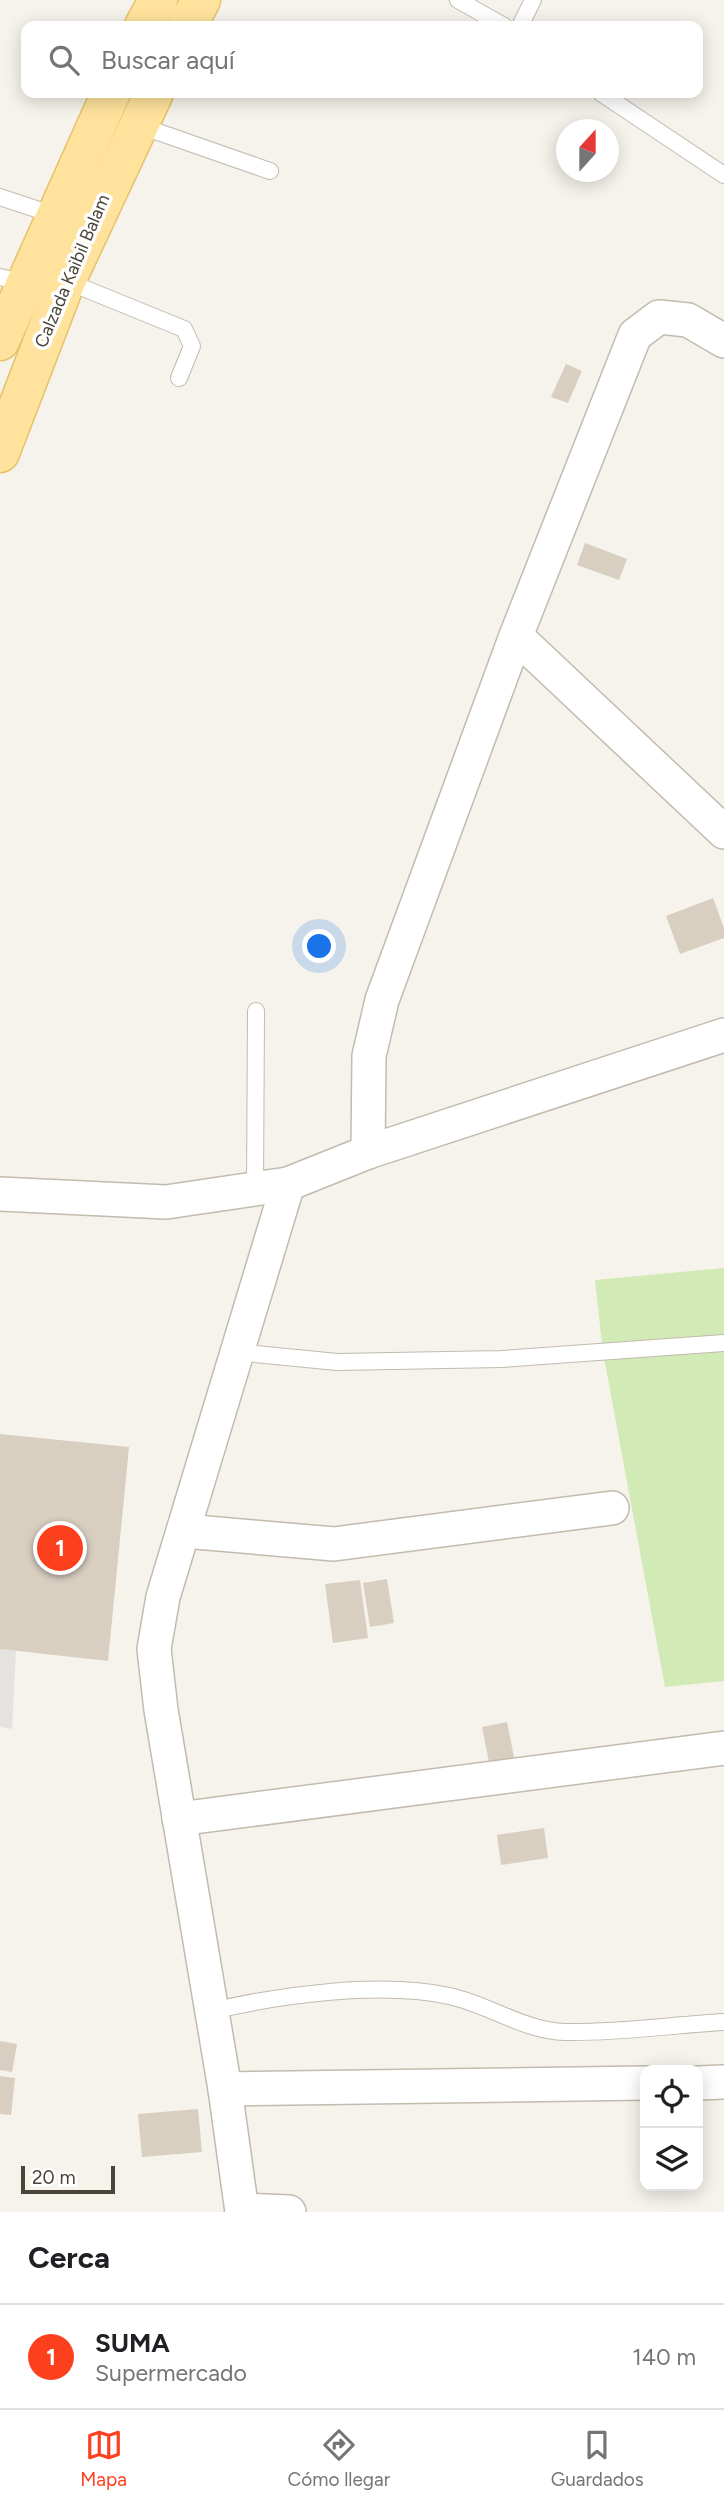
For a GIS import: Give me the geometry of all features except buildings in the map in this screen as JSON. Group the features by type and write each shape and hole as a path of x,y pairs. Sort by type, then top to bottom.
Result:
{"main road":[{"path":"147,21 159,0"},
{"path":"190,21 201,0"},
{"name":"Calzada Kaibil Balam","path":"0,341 13,280 54,215 109,98"},
{"name":"Calzada Kaibil Balam","path":"0,453 66,281 146,109"}],"street":[{"path":"368,1152 369,1056 382,1000 516,636 635,335 660,317 688,320 724,341"},
{"path":"516,636 724,832"},
{"path":"0,1194 166,1202 288,1184 368,1152 724,1035"},
{"path":"288,1184 163,1597 154,1649 161,1710 225,2089 242,2211 289,2212"},
{"path":"184,1531 334,1544 612,1508"},
{"path":"179,1819 724,1748"},
{"path":"703,2082 724,2082"},
{"path":"225,2089 640,2083"}],"lane":[{"path":"458,0 495,21"},
{"path":"522,21 533,0"},
{"path":"608,98 724,175"},
{"path":"146,109 270,171"},
{"path":"0,197 54,215"},
{"path":"66,281 184,329 192,346 179,378"},
{"path":"255,1190 256,1011"},
{"path":"235,1352 337,1362 502,1359 724,1343"},
{"path":"212,2011 256,2001 380,1989 447,1995 484,2006 515,2020 563,2032 724,2022"}],"green space":[{"path":"724,1268 724,1681 665,1687 603,1352 595,1280"}],"shaded area":[{"path":"0,1649 16,1650 12,1729 0,1727"}],"place":[{"name":"SUMA","path":"60,1548"}]}
